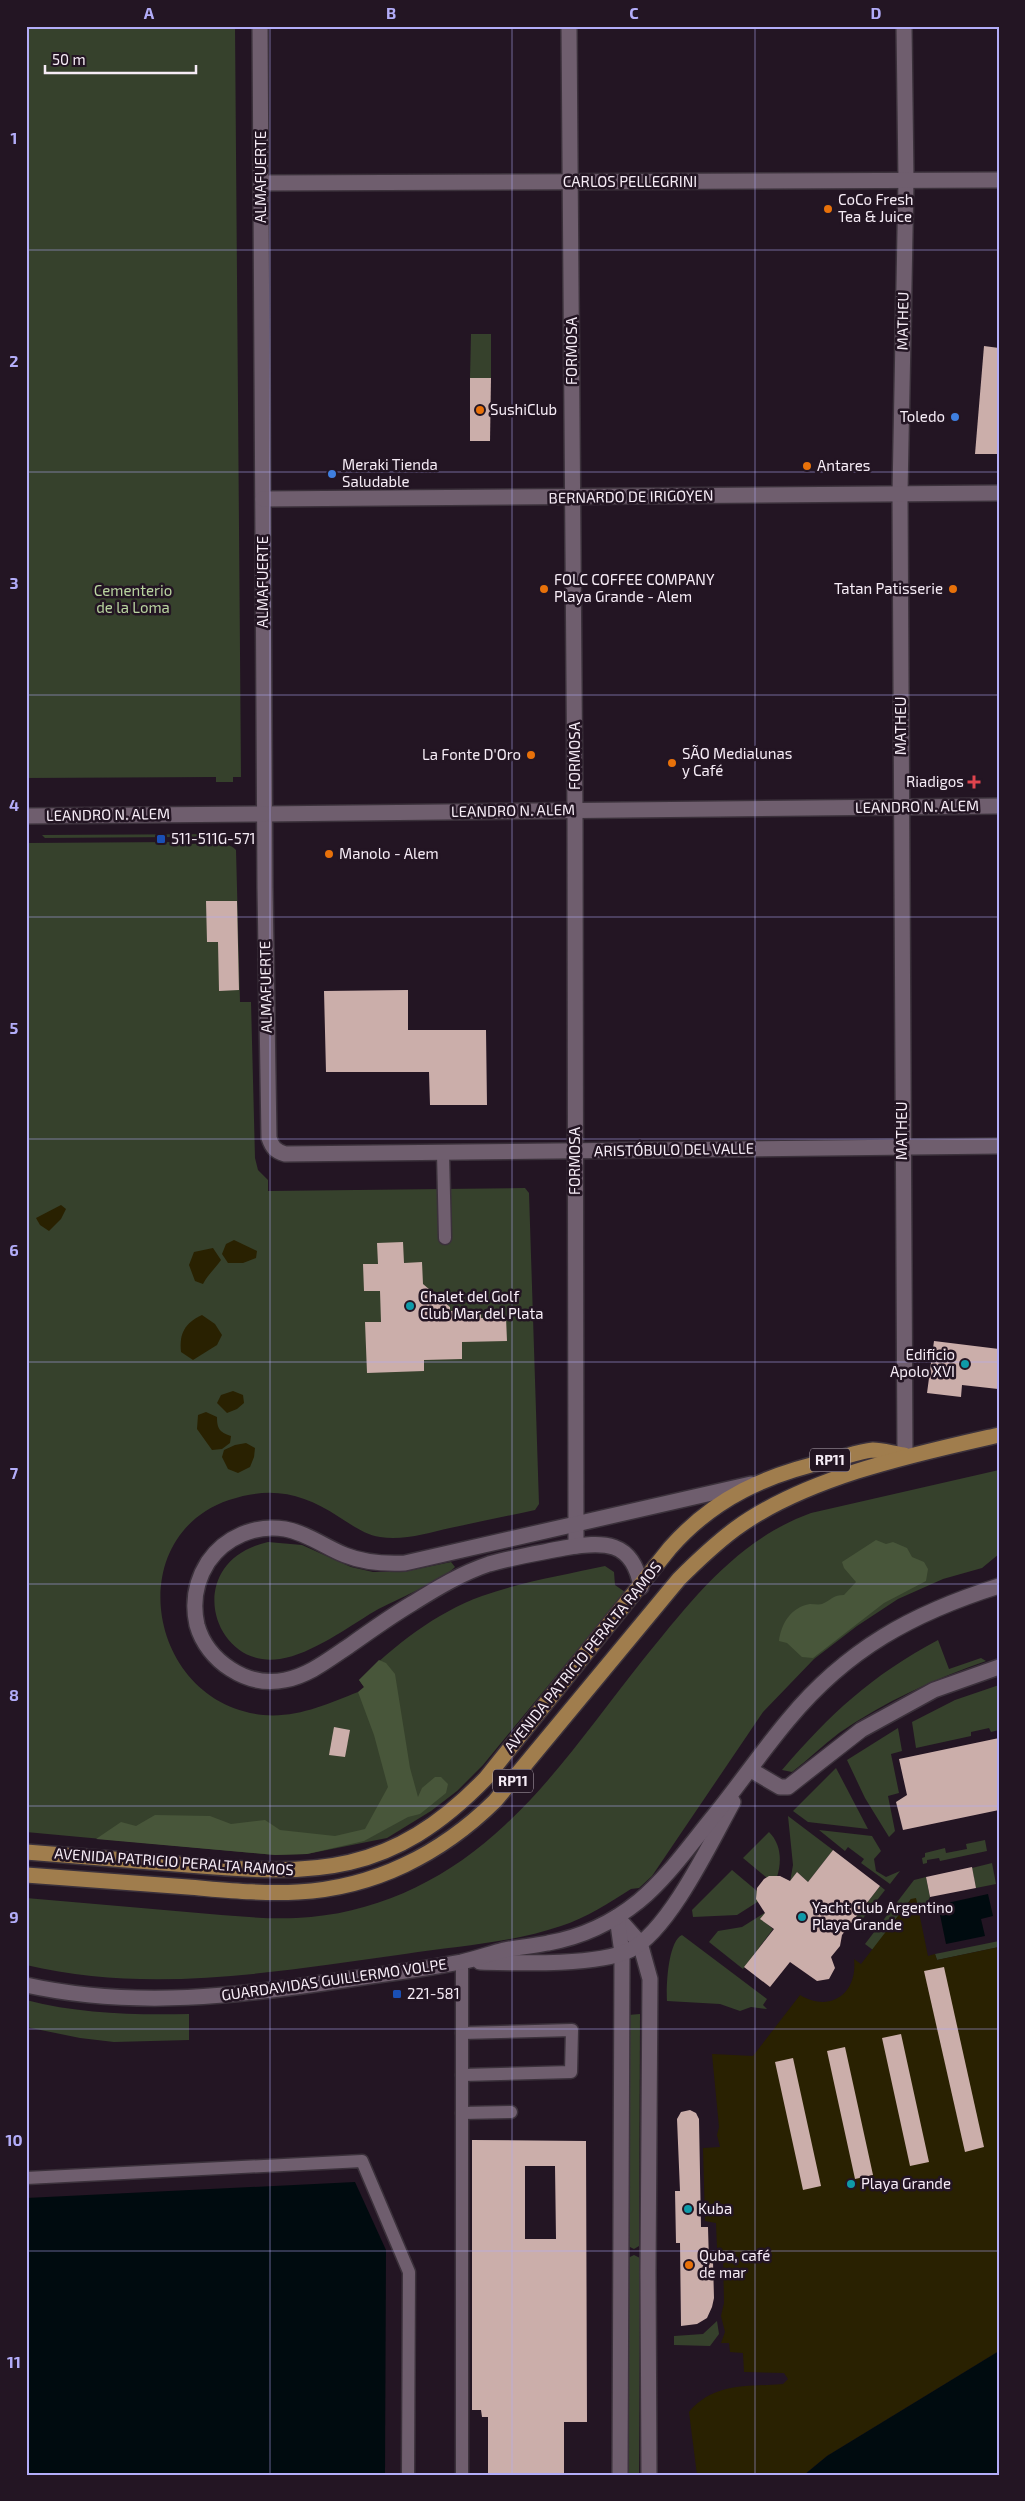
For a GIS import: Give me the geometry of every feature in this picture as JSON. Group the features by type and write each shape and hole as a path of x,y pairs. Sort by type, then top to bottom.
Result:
{"main road":[{"name":"AVENIDA PATRICIO PERALTA RAMOS","path":"26,1875 254,1892 298,1892 353,1885 407,1865 470,1824 501,1795 679,1579 704,1554 737,1527 779,1503 816,1486 905,1456 999,1435"},
{"name":"AVENIDA PATRICIO PERALTA RAMOS","path":"26,1852 254,1870 298,1871 342,1865 398,1845 456,1806 486,1778 670,1548 697,1520 757,1483 806,1466 874,1450 905,1456"}],"street":[{"name":"ALMAFUERTE","path":"260,26 264,814 269,1138"},
{"name":"FORMOSA","path":"569,26 575,811 576,1546"},
{"name":"MATHEU","path":"904,26 906,180 900,493 905,1456"},
{"name":"CARLOS PELLEGRINI","path":"261,183 999,180"},
{"name":"BERNARDO DE IRIGOYEN","path":"263,499 573,498 999,493"},
{"name":"LEANDRO N. ALEM","path":"26,816 999,806"},
{"name":"ARISTÓBULO DEL VALLE","path":"269,1138 272,1146 278,1152 285,1154 999,1146"},
{"path":"641,1586 637,1569 623,1550 608,1544 576,1546 490,1564 458,1577 378,1625 322,1665 284,1681 263,1681 243,1676 221,1663 204,1642 198,1625 195,1606 197,1588 203,1570 213,1554 227,1542 244,1533 264,1528 286,1530 345,1555 376,1564 405,1563 757,1483"},
{"name":"GUARDAVIDAS GUILLERMO VOLPE","path":"26,1985 92,1996 141,1999 220,1997 462,1962 505,1950 569,1939 586,1934 617,1917 640,1901 666,1874 751,1770 772,1740 807,1699 868,1646 916,1617 999,1586"},
{"path":"751,1770 780,1787 788,1787 830,1752 882,1718 948,1684 999,1667"},
{"name":"GUARDAVIDAS GUILLERMO VOLPE","path":"462,1962 508,1963 603,1959 622,1953 640,1943 658,1925 692,1878 751,1770"},
{"path":"617,1917 640,1943 650,1979 649,2475"},
{"path":"617,1917 622,1953 620,2475"}],"lane":[{"path":"443,1153 445,1238"},
{"path":"462,1962 462,2475"},
{"path":"462,2033 572,2030 571,2072 462,2075"},
{"path":"462,2113 511,2112"},
{"path":"26,2178 362,2161 409,2272 408,2475"}],"green space":[{"name":"Cementerio de la Loma","path":"26,26 235,26 241,777 233,777 233,782 216,782 216,777 26,778"},
{"path":"471,334 491,334 491,378 470,378"},
{"path":"227,834 227,839 184,840 175,837 45,838 42,835"},
{"path":"174,842 182,844 224,844 236,850 240,1002 251,1002 255,1158 258,1170 268,1180 268,1191 525,1188 529,1193 539,1504 535,1510 415,1536 389,1538 369,1534 312,1502 299,1497 286,1494 259,1493 229,1500 194,1519 172,1548 162,1581 162,1617 173,1651 194,1682 224,1704 263,1715 288,1714 312,1709 358,1692 362,1693 364,1687 359,1680 401,1643 448,1611 482,1596 527,1583 605,1566 614,1572 615,1585 625,1592 483,1765 457,1791 431,1811 387,1838 307,1854 275,1855 26,1832 26,843"},
{"path":"999,1470 999,1554 982,1568 943,1579 898,1599 857,1626 814,1659 763,1712 652,1876 639,1888 631,1889 606,1905 570,1923 542,1932 503,1940 263,1973 168,1979 121,1978 73,1974 26,1965 26,1898 249,1917 296,1918 338,1913 365,1907 416,1888 462,1860 505,1825 523,1807 559,1767 642,1661 697,1595 737,1556 760,1539 784,1525 811,1513"},
{"path":"876,1540 886,1544 893,1542 907,1548 912,1557 924,1562 928,1569 926,1581 884,1603 813,1658 802,1657 787,1643 779,1641 782,1628 788,1617 797,1609 810,1604 822,1604 835,1597 844,1595 856,1582 844,1568 842,1562"},
{"path":"268,1542 302,1545 351,1567 373,1572 403,1572 451,1562 455,1567 439,1578 375,1611 305,1652 280,1659 256,1658 237,1648 223,1632 216,1612 215,1591 223,1570 240,1553"},
{"path":"938,1640 949,1669 981,1658 986,1661 947,1675 892,1701 839,1733 792,1772 782,1770 835,1713 853,1697 892,1667"},
{"path":"379,1660 386,1663 395,1674 410,1768 418,1797 422,1788 435,1777 441,1777 448,1784 446,1793 420,1814 408,1817 364,1841 307,1854 275,1855 96,1839 121,1822 136,1826 155,1815 210,1816 231,1824 265,1820 280,1830 335,1836 365,1829 388,1787 374,1735 358,1692 364,1687 359,1680"},
{"path":"999,1685 999,1730 991,1732 989,1728 971,1732 971,1736 916,1748 912,1722 955,1700"},
{"path":"898,1728 902,1751 891,1754 899,1793 888,1796 895,1831 889,1837 865,1798 847,1760"},
{"path":"836,1768 868,1829 808,1822 793,1811"},
{"path":"788,1816 833,1850 808,1882 797,1872 790,1882 793,1865"},
{"path":"819,1830 872,1836 881,1851 874,1859 876,1871 886,1877 900,1871 890,1884 861,1863 864,1859 848,1847 845,1851"},
{"path":"769,1832 778,1847 780,1865 777,1877 767,1878 743,1858"},
{"path":"985,1840 987,1851 940,1861 939,1858 927,1860 927,1863 923,1864 922,1858 925,1857 925,1853 945,1848 946,1853 967,1849 966,1844"},
{"path":"992,1863 996,1884 976,1888 972,1868"},
{"path":"732,1870 757,1891 759,1901 737,1915 693,1917 692,1910"},
{"path":"926,1877 930,1897 923,1910 918,1912 916,1899 911,1899 873,1950 865,1944 914,1880"},
{"path":"880,1886 885,1890 857,1926 852,1922"},
{"path":"766,1912 761,1919 773,1929 743,1969 709,1942 718,1931 742,1927"},
{"path":"682,1935 767,1999 763,2005 767,2009 751,2007 740,2011 720,2004 667,2001 671,1955 677,1939"},
{"path":"999,1941 999,1947 937,1960 935,1954"},
{"path":"26,2000 46,2005 107,2013 189,2014 189,2040 114,2042 80,2038 26,2027"},
{"path":"640,2014 639,2246 634,2249 628,2246 628,2015"},
{"path":"634,2255 640,2258 639,2475 628,2475 628,2258"},
{"path":"717,2321 719,2334 710,2346 674,2345 674,2336 703,2334"}],"sand":[{"path":"61,1205 66,1209 61,1219 49,1231 40,1225 36,1218"},
{"path":"234,1240 257,1251 256,1258 243,1263 228,1263 222,1254 226,1244"},
{"path":"213,1248 221,1260 203,1284 195,1281 189,1265 194,1252"},
{"path":"202,1315 215,1324 222,1335 217,1345 193,1360 181,1352 182,1334 191,1321"},
{"path":"233,1391 243,1395 244,1403 237,1409 227,1413 217,1403 221,1395"},
{"path":"206,1412 217,1417 217,1424 220,1429 231,1436 230,1443 222,1449 212,1450 197,1429 198,1415"},
{"path":"246,1443 255,1448 250,1467 238,1473 228,1469 222,1457 224,1450"},
{"name":"Playa Grande","path":"916,1898 928,1956 935,1954 937,1960 999,1947 999,2351 827,2456 804,2475 697,2475 689,2412 709,2395 720,2391 744,2386 783,2384 788,2379 784,2373 744,2372 743,2353 730,2352 729,2343 721,2343 725,2332 721,2316 724,2303 723,2253 717,2248 716,2223 705,2221 703,2148 720,2147 717,2135 719,2127 712,2054 753,2056 800,1995 822,2002 840,1997 847,1991 851,1982 854,1971 854,1959 861,1964 911,1899"}],"shaded area":[{"path":"988,1894 993,1916 981,1919 985,1936 946,1944 938,1905"},
{"path":"355,2182 386,2250 385,2475 26,2475 26,2198"},
{"path":"999,2351 999,2475 804,2475 827,2456"}],"building":[{"path":"984,346 999,348 999,454 975,454"},
{"path":"470,378 491,378 490,441 470,441"},
{"path":"206,901 237,901 239,990 219,991 218,942 207,942"},
{"path":"408,990 408,1030 486,1030 487,1105 430,1105 429,1072 326,1072 324,991"},
{"name":"Chalet del Golf Club Mar del Plata","path":"403,1242 404,1263 422,1262 423,1284 450,1307 450,1311 481,1310 481,1318 506,1317 507,1341 462,1342 462,1359 424,1360 424,1371 367,1373 365,1322 381,1322 380,1291 364,1291 363,1264 378,1264 377,1243"},
{"name":"Edificio Apolo XVI","path":"934,1341 999,1349 998,1389 962,1385 961,1397 927,1393"},
{"path":"334,1727 350,1730 345,1757 329,1755"},
{"path":"999,1738 999,1810 903,1830 896,1802 907,1795 899,1759"},
{"name":"Yacht Club Argentino Playa Grande","path":"833,1850 880,1886 842,1935 840,1946 831,1957 835,1968 829,1979 817,1981 790,1962 770,1987 744,1967 774,1929 760,1919 765,1913 756,1899 757,1888 769,1876 780,1876 790,1881 797,1872 808,1882"},
{"path":"972,1867 976,1888 930,1897 926,1877"},
{"path":"944,1967 984,2147 965,2152 924,1971"},
{"path":"901,2034 929,2162 910,2166 882,2038"},
{"path":"845,2047 873,2175 855,2179 827,2051"},
{"path":"793,2058 821,2186 803,2190 775,2062"},
{"name":"Kuba","path":"690,2110 696,2113 699,2119 701,2227 708,2227 709,2262 713,2262 714,2298 707,2318 697,2324 681,2326 680,2243 676,2243 675,2191 680,2191 677,2119 681,2112"},
{"path":"472,2140 586,2141 587,2422 564,2422 564,2475 488,2475 488,2417 482,2417 481,2410 472,2410","holes":["525,2166 555,2166 556,2239 525,2239"]}],"place":[{"name":"CoCo Fresh Tea & Juice","path":"828,209"},
{"name":"SushiClub","path":"480,410"},
{"name":"Toledo","path":"955,417"},
{"name":"Antares","path":"807,466"},
{"name":"Meraki Tienda Saludable","path":"332,474"},
{"name":"FOLC COFFEE COMPANY Playa Grande - Alem","path":"544,589"},
{"name":"Tatan Patisserie","path":"953,589"},
{"name":"La Fonte D'Oro","path":"531,755"},
{"name":"SÃO Medialunas y Café","path":"672,763"},
{"name":"Riadigos","path":"974,782"},
{"name":"511-511G-571","path":"161,839"},
{"name":"Manolo - Alem","path":"329,854"},
{"name":"Chalet del Golf Club Mar del Plata","path":"410,1306"},
{"name":"Edificio Apolo XVI","path":"965,1364"},
{"name":"Yacht Club Argentino Playa Grande","path":"802,1917"},
{"name":"221-581","path":"397,1994"},
{"name":"Playa Grande","path":"851,2184"},
{"name":"Kuba","path":"688,2209"},
{"name":"Quba, café de mar","path":"689,2265"}]}
